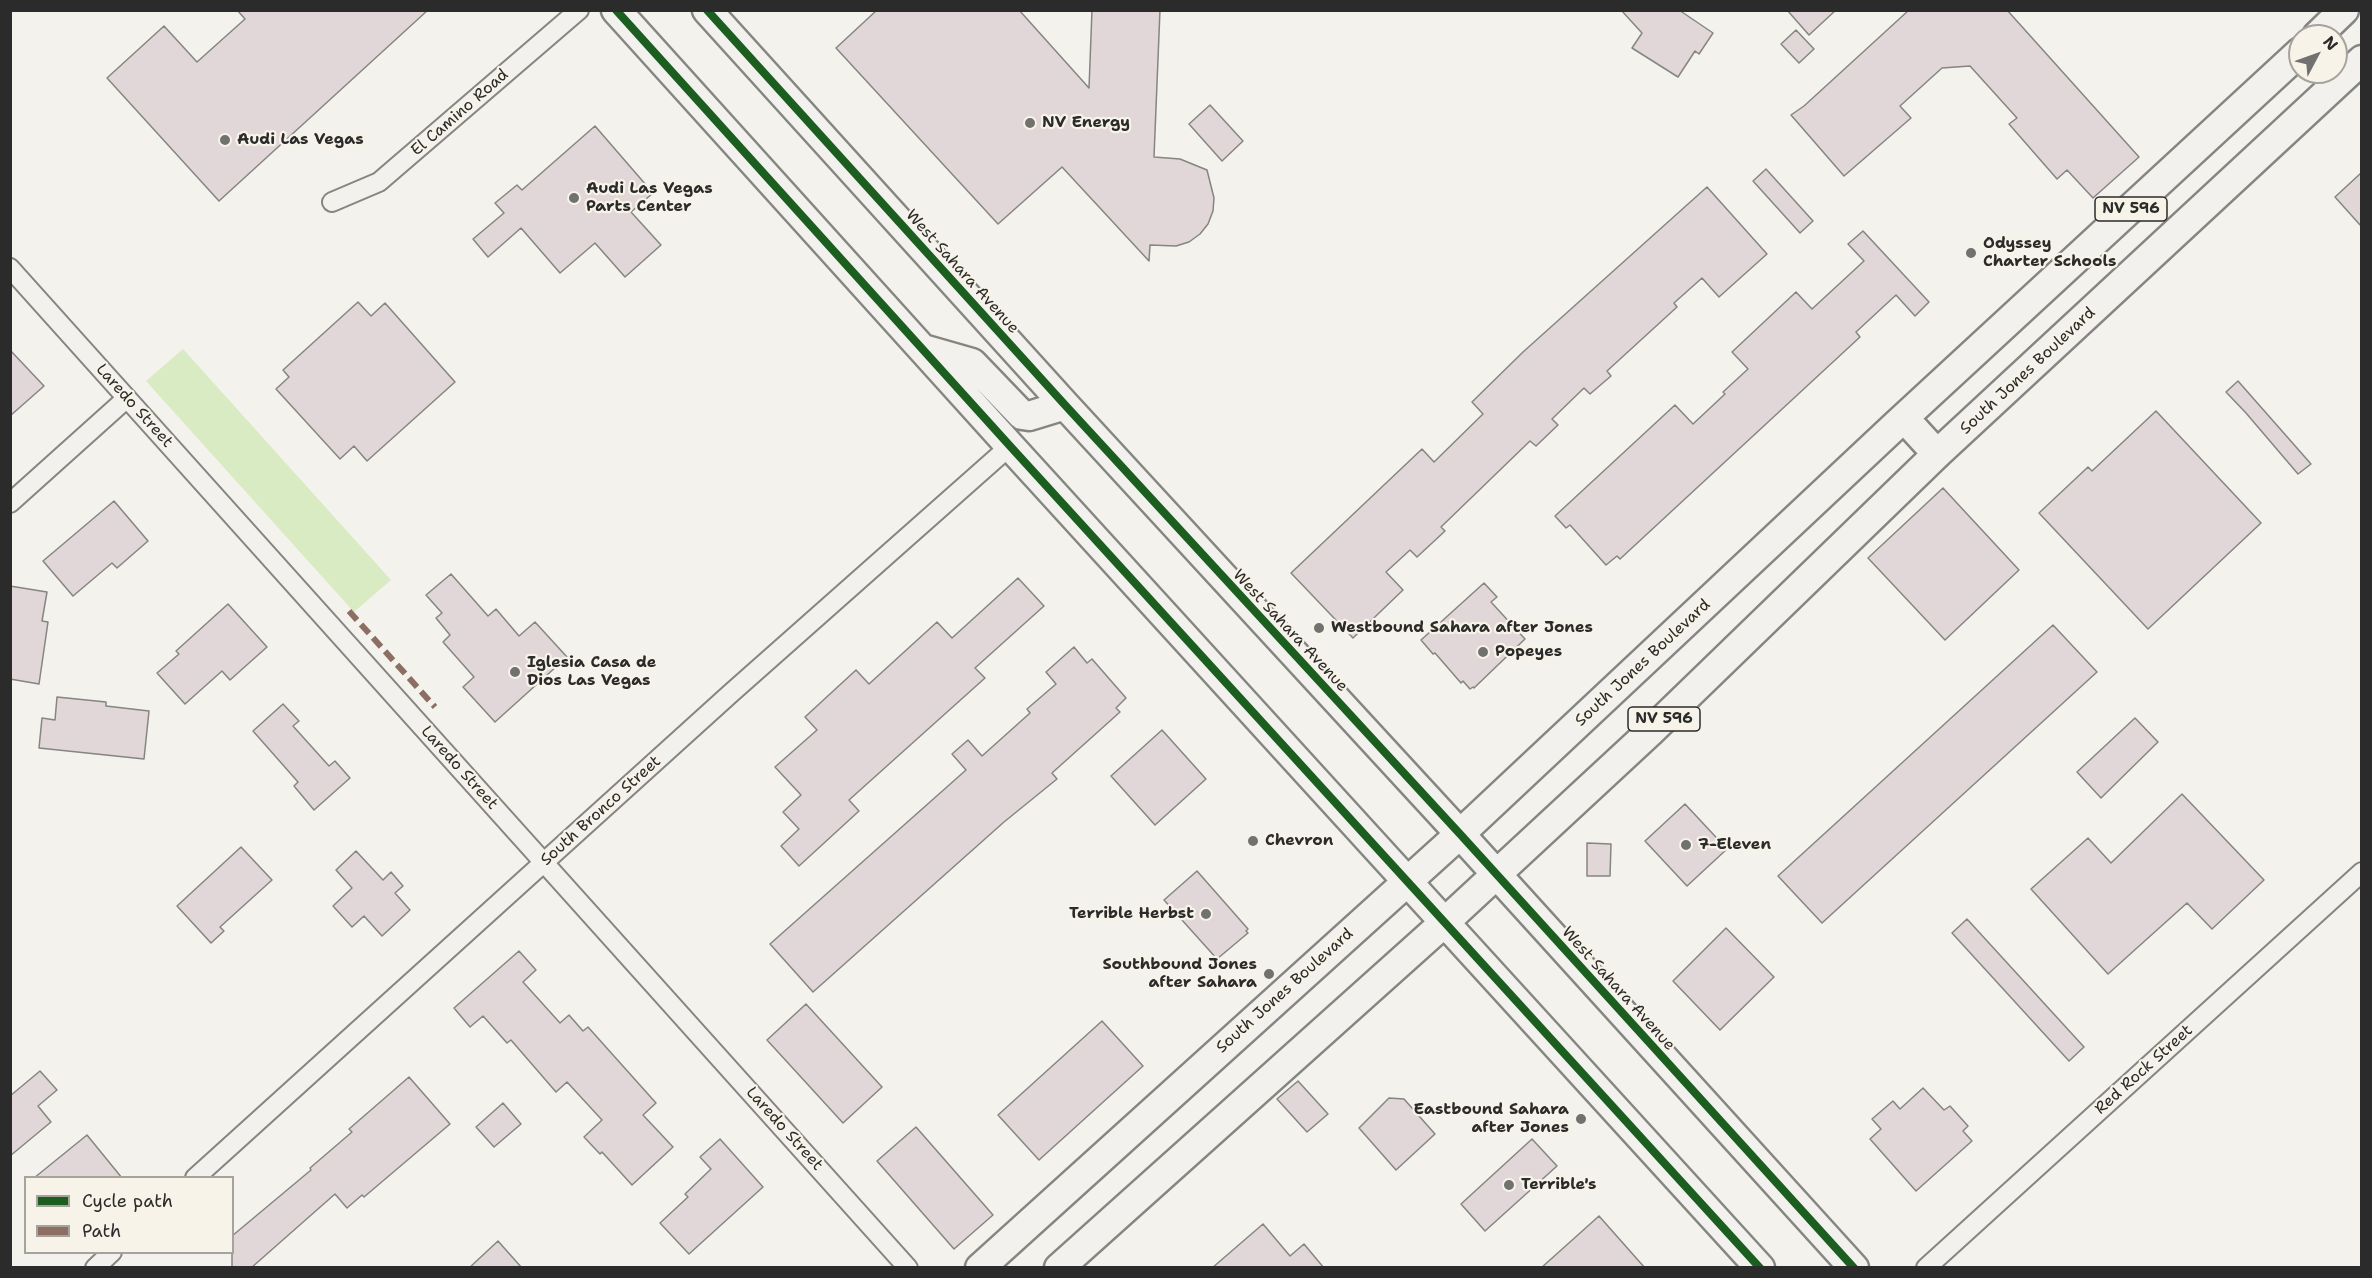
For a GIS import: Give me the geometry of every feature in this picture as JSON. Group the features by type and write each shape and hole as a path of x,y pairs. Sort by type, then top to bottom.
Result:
{"main road":[{"path":"616,10 1010,446 1760,1268"},
{"name":"West Sahara Avenue","path":"706,10 1854,1268"},
{"path":"2329,24 2344,10"},
{"name":"South Jones Boulevard","path":"1059,1268 1445,922 1656,727 1937,454 2361,60"},
{"name":"South Jones Boulevard","path":"980,1268 1460,834 1904,418 2288,63"},
{"path":"923,349 972,363 1022,415 1029,416 1065,405"},
{"path":"1904,418 1937,454"}],"street":[{"name":"El Camino Road","path":"332,202 380,182 579,10"},
{"name":"Laredo Street","path":"10,268 908,1268"},
{"path":"10,503 127,398"},
{"name":"South Bronco Street","path":"197,1176 544,862 1010,446"},
{"name":"Red Rock Street","path":"1926,1268 2361,872"},
{"path":"95,1268 110,1254"}],"green space":[{"path":"183,349 391,580 354,612 146,381"}],"building":[{"name":"Audi Las Vegas","path":"237,10 428,10 219,201 107,78 164,26 197,62 245,19"},
{"name":"NV Energy","path":"877,10 1019,10 1089,88 1092,10 1160,10 1154,157 1180,159 1207,170 1214,198 1213,211 1208,224 1189,242 1176,246 1150,245 1149,261 1062,167 998,224 836,48"},
{"path":"1621,10 1679,10 1713,33 1699,54 1695,51 1678,77 1632,48 1642,33"},
{"path":"1787,10 1836,10 1809,35"},
{"path":"1909,10 2007,10 2139,157 2093,198 2067,170 2057,179 2009,124 2017,118 1970,66 1942,68 1900,106 1911,118 1844,176 1791,115 1804,106"},
{"path":"1796,30 1814,49 1799,63 1781,44"},
{"path":"1210,105 1243,141 1222,161 1189,124"},
{"name":"Audi Las Vegas Parts Center","path":"595,126 653,193 631,212 661,245 625,277 595,243 560,273 521,228 488,257 473,239 504,213 495,203 517,185 522,190"},
{"path":"1766,169 1813,221 1800,233 1753,181"},
{"path":"2361,173 2361,226 2335,197"},
{"path":"1707,187 1767,254 1719,297 1702,278 1674,303 1677,307 1607,371 1611,376 1590,394 1584,388 1552,419 1558,425 1536,446 1530,441 1441,527 1445,531 1417,557 1410,550 1386,572 1403,590 1353,638 1291,573 1422,449 1434,462 1483,414 1472,402 1523,352"},
{"path":"1863,231 1929,302 1915,316 1896,295 1856,332 1860,337 1620,559 1617,556 1606,565 1570,525 1566,528 1555,516 1675,405 1693,424 1748,369 1732,352 1796,292 1812,309 1864,261 1848,244"},
{"path":"358,302 371,316 385,303 455,382 367,461 354,446 340,459 276,389 289,377 283,370"},
{"path":"10,350 44,386 10,416"},
{"path":"2238,381 2311,464 2298,474 2226,392"},
{"path":"2156,411 2261,523 2148,629 2039,513 2088,467 2092,471"},
{"path":"1943,488 2019,570 1945,640 1868,558"},
{"path":"114,501 148,541 117,568 112,563 73,596 43,561"},
{"path":"451,574 488,616 496,609 519,636 535,622 567,657 495,722 463,687 474,677 443,642 450,635 436,618 442,613 426,595"},
{"path":"1018,578 1044,606 975,668 985,678 849,800 859,811 799,866 781,846 799,829 783,812 801,795 775,767 817,730 805,717 856,670 869,684 937,622 952,638"},
{"path":"1484,583 1497,597 1491,602 1525,639 1474,688 1470,689 1463,681 1461,683 1421,640"},
{"path":"10,586 47,592 42,621 48,622 39,684 10,679"},
{"path":"228,604 267,647 230,680 222,671 185,704 157,673 179,654 176,651"},
{"path":"2053,625 2097,672 1822,923 1778,876"},
{"path":"1074,647 1087,663 1092,659 1126,698 1116,708 1120,712 1052,773 1057,779 1004,822 813,992 770,944 966,770 952,754 968,740 982,756 1030,713 1027,709 1056,684 1046,672"},
{"path":"57,697 106,702 106,706 149,711 144,759 39,748 42,718 55,720"},
{"path":"283,704 299,721 293,726 329,766 335,761 350,778 314,810 294,786 298,782 253,731"},
{"path":"2135,718 2158,742 2101,798 2077,772"},
{"path":"1162,730 1206,779 1155,825 1111,776"},
{"path":"2182,794 2264,880 2212,929 2187,903 2108,974 2031,889 2088,838 2111,863"},
{"name":"7-Eleven","path":"1685,804 1727,849 1687,886 1645,841"},
{"path":"1587,843 1611,844 1610,876 1587,876"},
{"path":"241,847 272,880 220,927 224,931 211,943 177,906"},
{"path":"356,851 383,880 391,872 403,886 395,893 410,910 382,936 364,916 352,927 333,906 352,888 336,870"},
{"name":"Terrible Herbst","path":"1197,871 1248,929 1246,931 1248,933 1217,959 1164,900"},
{"path":"1967,919 2084,1047 2069,1061 1952,933"},
{"path":"1726,928 1774,977 1720,1030 1673,981"},
{"path":"519,951 536,970 523,982 560,1023 569,1015 583,1031 588,1027 656,1103 643,1115 673,1147 632,1185 602,1152 600,1154 584,1137 602,1120 567,1082 556,1092 511,1040 507,1043 483,1016 470,1027 454,1008"},
{"path":"806,1004 882,1087 843,1123 767,1040"},
{"path":"1102,1021 1143,1066 1039,1160 998,1115"},
{"path":"40,1071 57,1090 38,1106 51,1122 10,1156 10,1096"},
{"path":"409,1077 450,1124 364,1197 362,1195 347,1208 335,1194 251,1268 232,1268 234,1234 311,1170 310,1168 352,1132 349,1129"},
{"path":"1298,1081 1328,1114 1307,1132 1277,1099"},
{"path":"1923,1088 1944,1110 1950,1106 1968,1126 1963,1131 1972,1141 1916,1191 1870,1139 1881,1129 1872,1119 1893,1101 1900,1109"},
{"path":"1389,1098 1404,1099 1435,1134 1396,1170 1359,1128"},
{"path":"503,1103 521,1124 494,1147 476,1127"},
{"path":"916,1127 993,1215 954,1249 877,1161"},
{"path":"87,1135 120,1176 36,1176"},
{"path":"720,1139 763,1187 689,1254 660,1223 688,1197 685,1194 711,1169 700,1157"},
{"name":"Terrible's","path":"1532,1139 1557,1166 1485,1231 1461,1204"},
{"path":"1599,1216 1645,1268 1541,1268"},
{"path":"1263,1224 1290,1256 1304,1244 1324,1268 1212,1268"},
{"path":"498,1241 522,1268 469,1268"}],"marked path":[{"path":"349,611 435,707"}],"cycle path":[{"path":"616,10 1010,446 1760,1268"},
{"path":"707,10 1854,1268"}],"place":[{"name":"NV Energy","path":"1030,123"},
{"name":"Audi Las Vegas","path":"225,140"},
{"name":"Audi Las Vegas Parts Center","path":"574,198"},
{"name":"Odyssey Charter Schools","path":"1971,253"},
{"name":"Westbound Sahara after Jones","path":"1319,628"},
{"name":"Popeyes","path":"1483,652"},
{"name":"Iglesia Casa de Dios Las Vegas","path":"515,672"},
{"name":"Chevron","path":"1253,841"},
{"name":"7-Eleven","path":"1686,845"},
{"name":"Terrible Herbst","path":"1206,914"},
{"name":"Southbound Jones after Sahara","path":"1269,974"},
{"name":"Eastbound Sahara after Jones","path":"1581,1119"},
{"name":"Terrible's","path":"1509,1185"}]}
